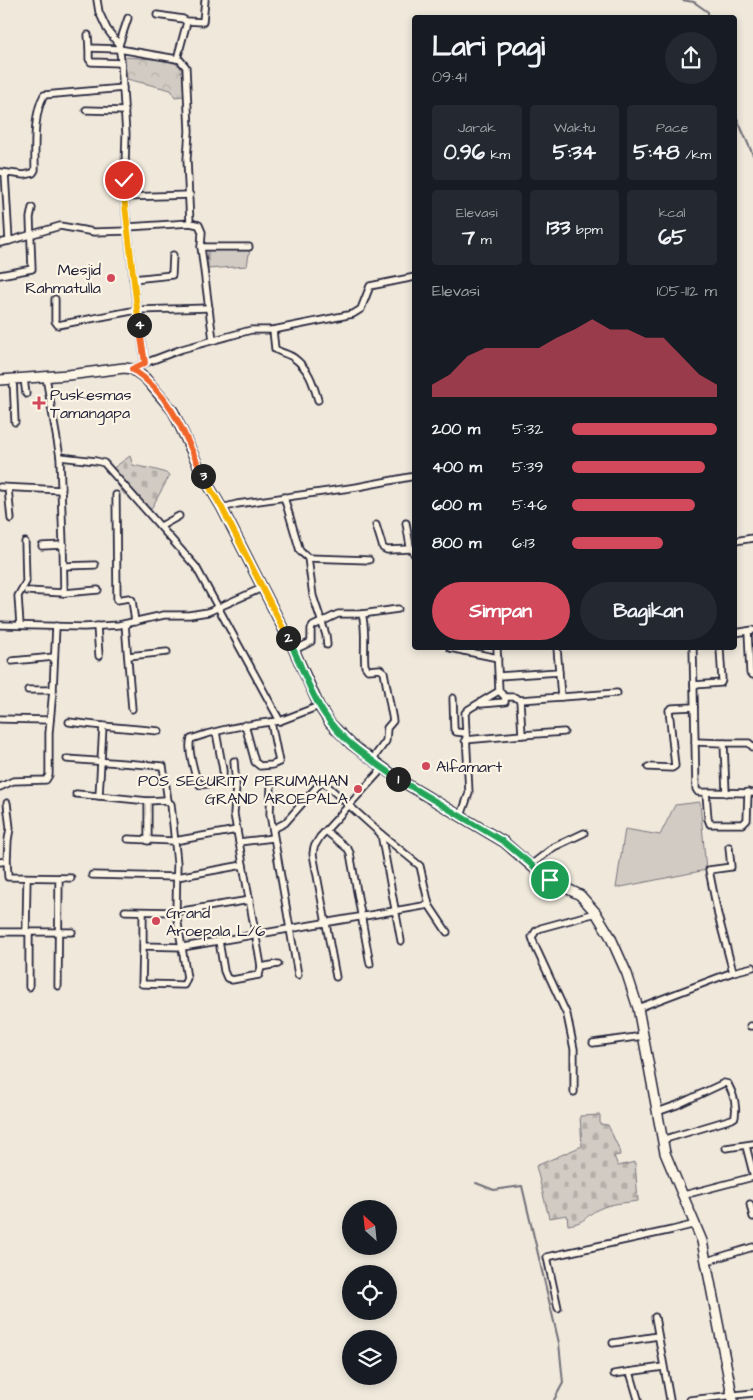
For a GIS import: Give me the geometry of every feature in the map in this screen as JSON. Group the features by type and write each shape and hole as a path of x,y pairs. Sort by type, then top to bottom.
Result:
{"main road":[{"path":"0,380 124,368 132,369 145,378 173,410 203,476 222,508 330,723 344,738 383,768 418,792 504,842 544,877 580,896 596,913 610,936 632,986 638,1008 662,1140 669,1163 696,1224 707,1260 733,1398"}],"street":[{"path":"97,0 99,12 119,47"},
{"path":"157,15 204,22 205,0"},
{"path":"128,18 119,47 126,134 124,197 145,363"},
{"path":"177,59 187,24 186,20"},
{"path":"88,35 89,60 91,62 121,63"},
{"path":"89,48 119,47 177,59 186,67 190,223"},
{"path":"9,242 2,172 24,175 33,173 35,170 36,129 44,95 123,88"},
{"path":"86,110 125,111"},
{"path":"124,197 190,195"},
{"path":"0,275 32,269 32,208"},
{"path":"0,243 60,226 94,232 196,224 201,228 201,247 213,340"},
{"path":"201,247 249,247"},
{"path":"134,280 172,275 174,255"},
{"path":"132,369 182,349 252,330 273,330 352,314 361,309 370,286 412,278"},
{"path":"55,299 55,321 58,325 137,310 209,308"},
{"path":"273,330 275,349 293,357 307,370 313,380 318,400"},
{"path":"46,377 60,457 64,593"},
{"path":"13,379 15,422"},
{"path":"24,379 26,394"},
{"path":"60,457 96,461 104,464 161,526 196,568 280,721"},
{"path":"222,508 412,477"},
{"path":"0,487 62,490"},
{"path":"8,488 11,519"},
{"path":"116,495 117,600 129,598 132,600 135,622"},
{"path":"284,497 300,551 308,558 369,560"},
{"path":"161,526 179,516"},
{"path":"406,523 412,544"},
{"path":"376,525 384,548 387,550 412,551"},
{"path":"737,541 753,538"},
{"path":"20,625 18,596 26,582 25,542"},
{"path":"42,546 63,545"},
{"path":"308,558 313,596 326,635 327,645"},
{"path":"64,566 95,565"},
{"path":"0,624 97,626 125,624 164,616 200,614 219,608 262,588"},
{"path":"27,591 64,593 98,590"},
{"path":"294,650 311,642 311,629 313,626 338,614 362,614 398,609"},
{"path":"362,614 366,628 364,645 365,666 368,670 380,669 384,672 393,720 387,728 386,741 372,760"},
{"path":"125,624 132,709"},
{"path":"0,787 14,781 46,780 49,775 50,720 56,626"},
{"path":"97,626 99,656"},
{"path":"737,633 750,630 750,673 753,676"},
{"path":"469,650 498,658"},
{"path":"497,650 499,691 505,698"},
{"path":"557,650 561,697"},
{"path":"693,650 696,789 698,792 706,793 751,792 748,820 743,824 710,824 706,793"},
{"path":"694,685 721,683 720,650"},
{"path":"128,656 167,652"},
{"path":"12,660 54,657"},
{"path":"499,676 559,672"},
{"path":"28,690 53,690"},
{"path":"452,710 465,713 499,691"},
{"path":"505,698 514,697 520,700 616,693"},
{"path":"452,698 454,729 456,732 465,733"},
{"path":"478,704 502,704 505,702 505,698"},
{"path":"520,700 522,735"},
{"path":"216,732 223,780 200,785 197,781 189,742 191,739 216,732 245,725 280,721 320,706"},
{"path":"648,767 672,768 675,766 670,709 694,707"},
{"path":"461,816 469,792 465,713"},
{"path":"0,719 50,720"},
{"path":"69,722 159,731"},
{"path":"245,725 256,764 260,766 272,765 279,762 271,722"},
{"path":"99,796 103,726"},
{"path":"465,740 564,732"},
{"path":"695,742 749,743 753,747"},
{"path":"724,743 726,793"},
{"path":"68,758 163,766 168,801 171,804 177,877 176,912 183,947 186,978 186,982 182,986 142,984 143,912"},
{"path":"219,941 224,972 229,980 259,975 261,967 234,814 236,786 234,760"},
{"path":"133,771 134,764"},
{"path":"336,977 313,850 326,831 383,768"},
{"path":"273,829 285,822 322,780 381,834 420,866 429,905 447,932"},
{"path":"271,785 270,814 273,838 298,975"},
{"path":"76,794 168,801"},
{"path":"148,800 148,841"},
{"path":"7,803 10,832 7,862 8,877 71,878"},
{"path":"128,839 174,841 237,830"},
{"path":"326,831 350,851 370,964"},
{"path":"532,865 554,847 584,833"},
{"path":"381,834 401,941"},
{"path":"239,842 273,838"},
{"path":"729,847 732,867 709,870 732,972"},
{"path":"0,862 7,862"},
{"path":"92,875 177,877 243,865"},
{"path":"27,878 29,987"},
{"path":"58,986 59,878"},
{"path":"124,911 176,912 250,900"},
{"path":"143,946 183,947 429,905"},
{"path":"574,1092 574,1050 567,1015 532,937 541,928 596,913"},
{"path":"0,932 72,932"},
{"path":"261,967 278,964"},
{"path":"638,1008 732,972 753,968"},
{"path":"593,1043 643,1036"},
{"path":"657,1112 677,1105 724,1083 728,1084 736,1112 735,1117 732,1119 662,1140"},
{"path":"726,1148 753,1144"},
{"path":"746,1146 753,1173"},
{"path":"684,1195 753,1177"},
{"path":"750,1204 753,1217"},
{"path":"558,1308 547,1257 696,1224"},
{"path":"707,1260 753,1247"},
{"path":"655,1317 670,1400"},
{"path":"613,1343 658,1336"},
{"path":"614,1374 664,1367"},
{"path":"630,1372 638,1398"},
{"path":"690,1400 733,1398 753,1393"}],"green space":[{"path":"124,57 168,60 180,66 183,74 184,96 175,97 171,90 127,79"},
{"path":"208,247 250,248 247,266 208,269"},
{"path":"130,456 133,465 170,475 151,509 124,494 108,472"},
{"path":"700,802 706,870 616,888 625,829 660,835 675,805"},
{"path":"600,1115 600,1124 608,1125 619,1149 620,1155 614,1156 618,1166 635,1162 638,1201 604,1207 574,1224 568,1225 567,1215 549,1218 536,1166 582,1146 580,1116"}],"waterway":[{"path":"682,0 694,2 708,12 708,15"},
{"path":"737,119 753,155"},
{"path":"476,1183 494,1190 522,1186 559,1343 563,1383 554,1400"}],"place":[{"name":"Mesjid Rahmatulla","path":"111,278"},
{"name":"Puskesmas Tamangapa","path":"39,403"},
{"name":"Alfamart","path":"426,766"},
{"name":"POS SECURITY PERUMAHAN GRAND AROEPALA","path":"358,789"},
{"name":"Grand Aroepala L/6","path":"156,921"}],"route":[{"path":"124,180 124,197 145,363 132,369 145,378 173,410 203,476 222,508 294,650 324,714 344,738 372,760 418,792 504,842 544,877 550,880"}]}
